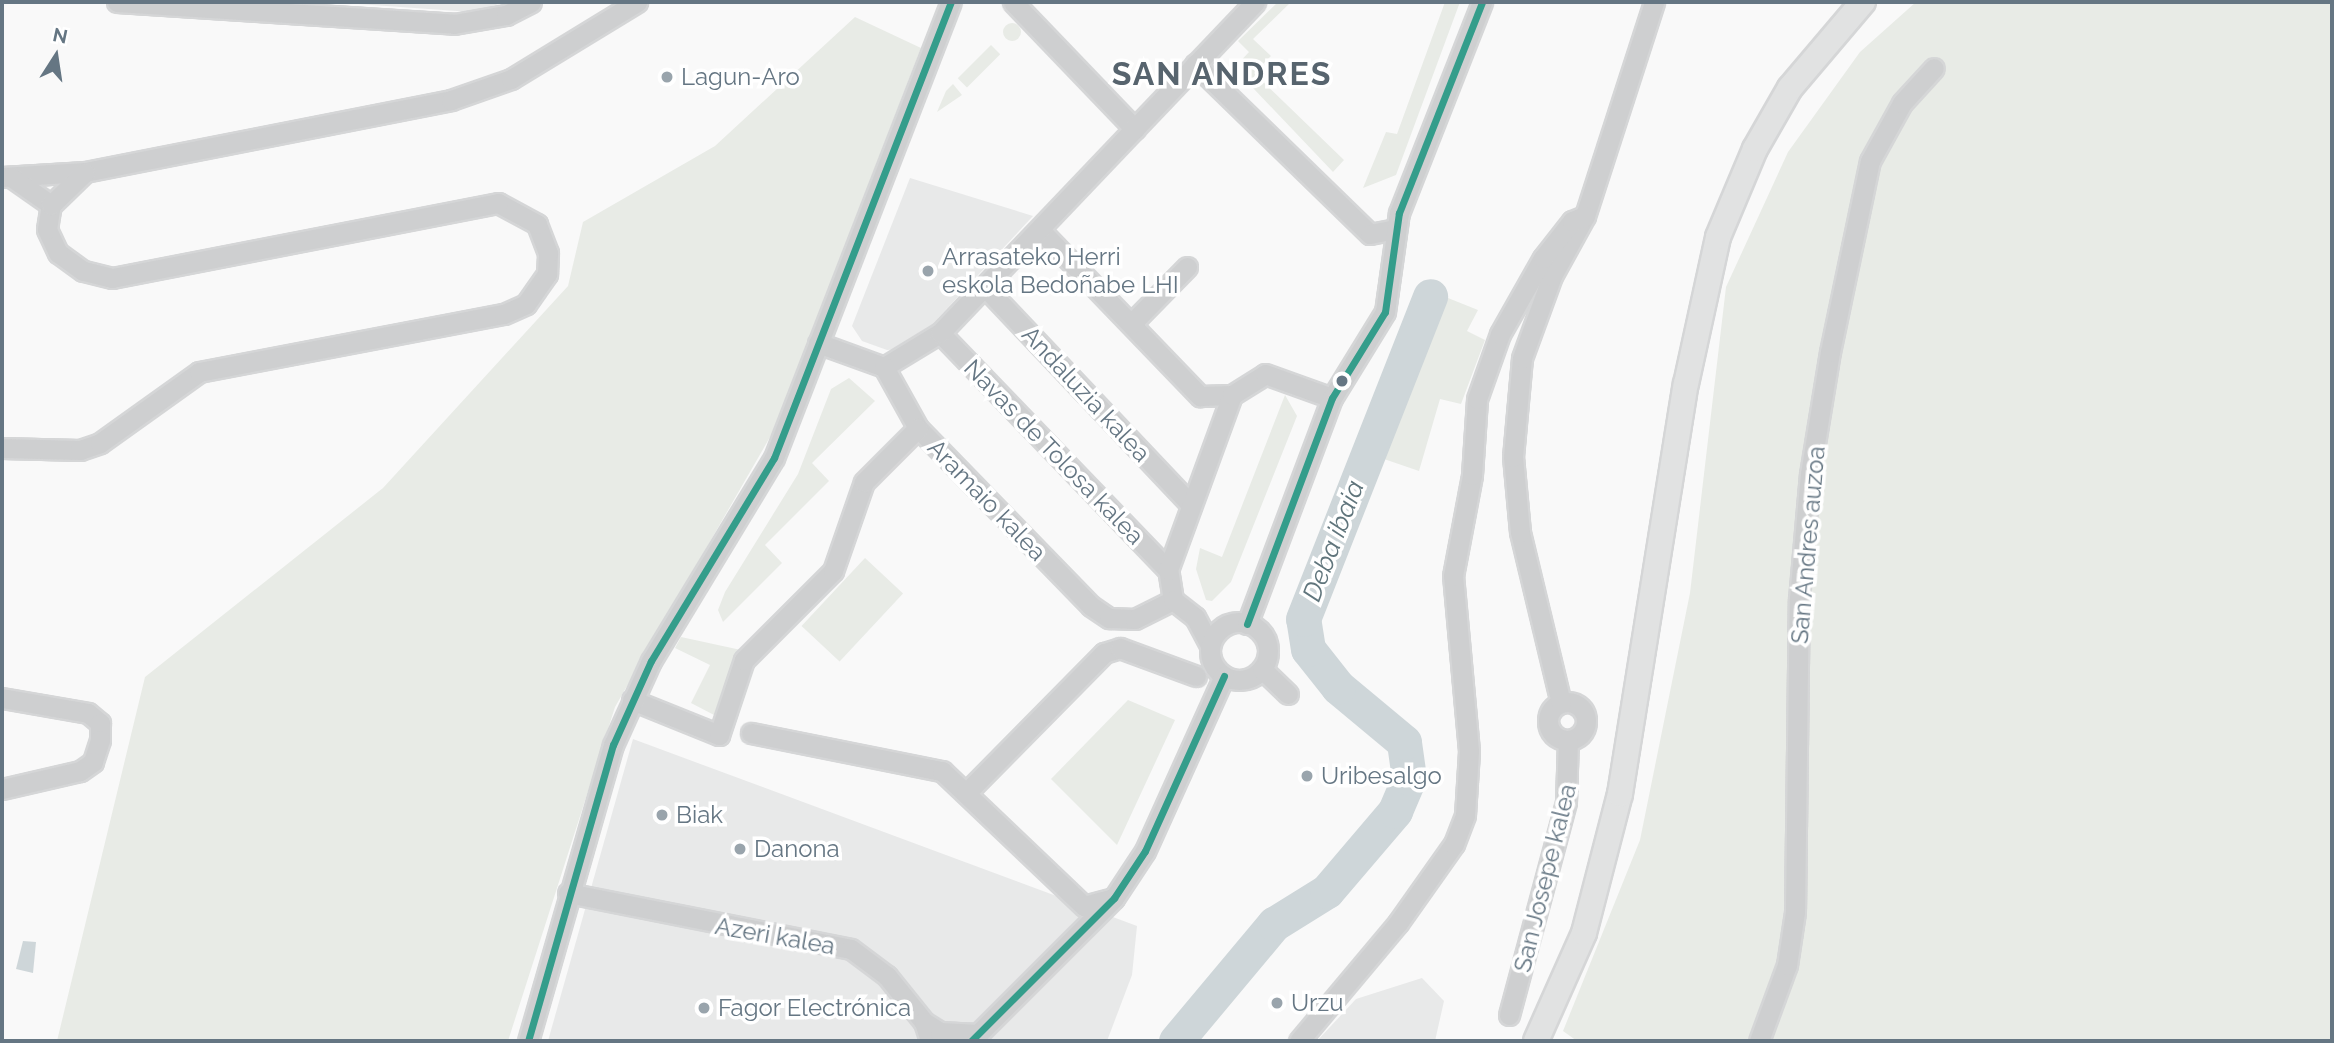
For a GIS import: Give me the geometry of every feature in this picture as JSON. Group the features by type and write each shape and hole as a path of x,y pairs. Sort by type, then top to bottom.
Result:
{"main road":[{"path":"1538,1035 1584,933 1620,794 1686,384 1718,237 1755,149 1790,88 1863,2"}],"street":[{"path":"117,2 454,24 506,15 531,2"},
{"path":"6,177 85,172 451,100 511,79 637,2"},
{"path":"528,1041 554,942 572,894 575,866 632,700 755,499 951,2"},
{"path":"1013,2 1136,129"},
{"path":"818,343 884,367 940,333 1255,2"},
{"path":"1247,624 1332,398 1385,312 1396,229 1482,2"},
{"path":"1561,704 1520,532 1515,414 1528,336 1585,216 1654,2"},
{"path":"1195,64 1370,234 1396,229"},
{"name":"San Andres auzoa","path":"1759,1041 1787,965 1795,912 1799,599 1810,474 1830,352 1870,161 1902,103 1934,68"},
{"path":"2,448 90,447 200,372 504,314 526,304 547,274 548,253 537,224 498,203 112,278 83,271 58,253 47,229 51,205 85,172"},
{"path":"6,177 51,205"},
{"path":"1299,1041 1358,975 1454,844 1470,792 1453,576 1472,475 1477,399 1522,293 1572,221 1585,216"},
{"path":"1040,230 1200,396 1232,396 1265,374 1332,398"},
{"path":"1131,324 1187,267"},
{"name":"Andaluzia kalea","path":"984,286 1188,502"},
{"name":"Navas de Tolosa kalea","path":"940,333 1168,570"},
{"name":"Aramaio kalea","path":"884,367 918,428 1076,593 1109,618 1135,619 1173,600"},
{"path":"1210,645 1228,624 1247,624 1266,643 1262,669 1248,679 1224,676 1212,663 1210,645 1195,617 1173,600 1168,570 1188,502 1232,396"},
{"path":"632,700 719,735 744,660 832,571 864,482 918,428"},
{"path":"966,793 1104,653 1120,648 1196,676"},
{"path":"1262,669 1288,694"},
{"path":"924,1021 940,1032 975,1038 1114,898 1146,851 1224,676"},
{"path":"2,698 88,713 100,723 100,740 93,762 80,771 2,789"},
{"path":"1561,704 1579,707 1586,718 1584,731 1568,740 1549,728 1549,716 1561,704"},
{"path":"751,733 893,757 942,771 1084,906 1114,898"},
{"name":"San Josepe kalea","path":"1509,1015 1566,802 1568,740"},
{"name":"Azeri kalea","path":"572,894 850,949 887,976 924,1021 930,1041"}],"shaded area":[{"path":"330,2 506,2 471,12"},
{"path":"1278,2 1291,2 1253,39 1271,56 1254,73 1344,160 1333,172 1234,68 1249,52 1238,41"},
{"path":"1445,2 1460,2 1396,175 1363,188 1386,132 1397,134"},
{"path":"1916,2 2332,2 2332,1041 1577,1041 1563,1031 1640,840 1690,593 1726,287 1788,152 1860,52"},
{"path":"855,17 921,48 774,430 615,707 508,1041 57,1041 145,677 383,488 568,286 583,222 715,146"},
{"path":"1012,23 1018,26 1021,32 1018,38 1012,41 1006,38 1003,32 1006,26"},
{"path":"991,45 1000,54 967,87 958,78"},
{"path":"953,84 962,95 937,112 946,91"},
{"name":"Arrasateko Herri eskola Bedoñabe LHI","path":"910,178 1033,216 927,330 899,349 887,350 862,341 852,326"},
{"path":"1448,298 1478,310 1467,331 1485,340 1461,404 1440,399 1419,471 1384,459"},
{"path":"849,378 875,401 812,463 829,481 765,545 782,563 723,622 718,610 725,592 798,474 831,389"},
{"path":"1285,395 1297,416 1231,582 1212,601 1206,600 1196,569 1200,548 1222,557"},
{"path":"865,558 903,593 840,661 802,626"},
{"path":"681,637 741,650 716,716 691,703 710,665 675,648"},
{"path":"1128,700 1175,720 1117,845 1051,779"},
{"path":"633,739 1137,926 1132,975 1107,1041 548,1041"},
{"path":"23,941 36,942 33,973 16,969"},
{"path":"1422,978 1444,1001 1435,1041 1317,1041 1356,999"}],"waterway":[{"name":"Deba ibaia","path":"1176,1041 1274,924 1327,891 1395,811 1409,778 1404,742 1338,687 1308,649 1303,619 1430,296"}],"transit line":[{"path":"528,1041 613,745 651,661 774,458 951,2"},
{"path":"1247,624 1332,398 1385,312 1399,213 1482,2"},
{"path":"971,1041 1114,898 1145,851 1224,676"}],"place":[{"name":"Lagun-Aro","path":"667,77"},
{"name":"Arrasateko Herri eskola Bedoñabe LHI","path":"928,271"},
{"name":"Uribesalgo","path":"1307,776"},
{"name":"Biak","path":"662,815"},
{"name":"Danona","path":"740,849"},
{"name":"Urzu","path":"1277,1003"},
{"name":"Fagor Electrónica","path":"704,1008"}],"district":[{"name":"SAN ANDRES","path":"1222,74"}]}
